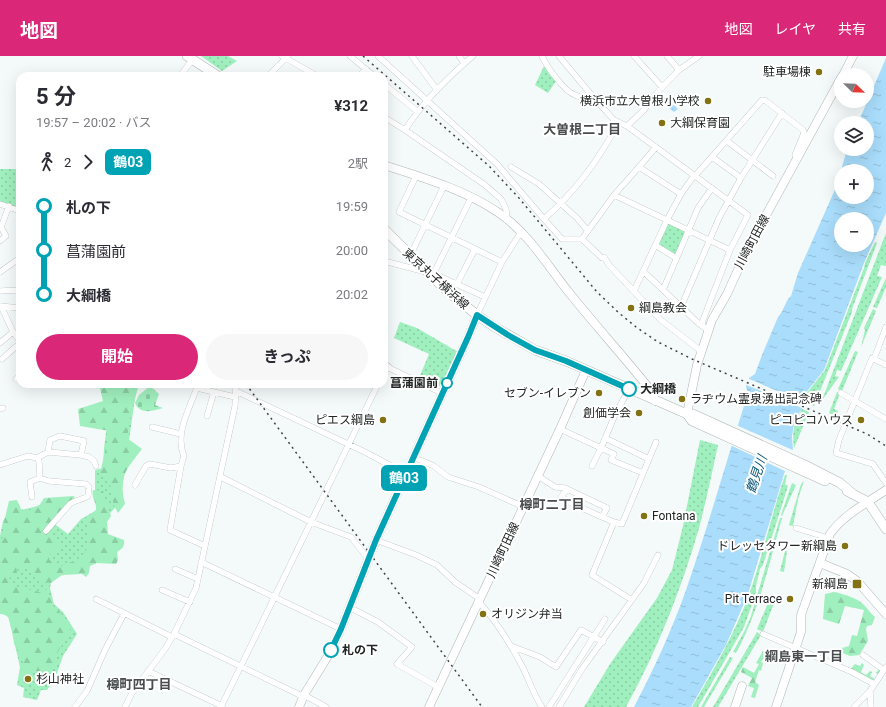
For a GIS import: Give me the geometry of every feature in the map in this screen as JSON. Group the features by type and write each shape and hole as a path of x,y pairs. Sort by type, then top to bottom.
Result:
{"main road":[{"path":"190,57 212,72"},
{"name":"東京丸子横浜線","path":"388,233 430,275 477,315 528,346 629,389 804,468 868,502 886,529"}],"street":[{"path":"350,56 369,72"},
{"path":"378,56 503,170 562,239 582,239 602,258 604,257 609,265 661,320 701,350"},
{"path":"412,56 437,90"},
{"path":"459,56 464,63"},
{"path":"405,130 417,111 427,100 473,56"},
{"path":"542,56 545,62 569,92 578,96 594,98"},
{"path":"559,56 594,98 618,123 627,126 748,215 730,250 702,320 705,328"},
{"path":"634,56 662,87"},
{"path":"667,56 679,70"},
{"path":"627,126 679,70 699,56"},
{"path":"847,68 853,56"},
{"path":"182,72 190,57"},
{"path":"272,72 285,57 310,72"},
{"path":"363,72 366,69"},
{"path":"388,87 417,111"},
{"name":"川崎町田線","path":"690,417 692,383 705,328 727,294 747,250 834,91"},
{"path":"634,291 667,220 681,194 693,177 727,141 762,100 766,101 782,113 804,132 794,157 795,163"},
{"path":"681,307 709,240 729,201 741,178 782,113"},
{"path":"388,119 485,185 501,199 506,209 507,218"},
{"path":"544,219 561,204 586,176 608,144 618,123"},
{"path":"727,141 773,176"},
{"path":"582,239 614,195 656,147"},
{"path":"712,157 741,178"},
{"path":"388,166 472,196 507,218 521,232 653,393 655,401"},
{"path":"511,167 538,184 588,231"},
{"path":"639,167 681,194"},
{"path":"416,176 399,212 502,262"},
{"path":"410,256 444,186"},
{"path":"662,290 698,208 712,188"},
{"path":"614,195 730,250"},
{"path":"430,275 472,196"},
{"path":"0,204 16,209"},
{"path":"0,241 6,236 1,227 9,206"},
{"path":"299,707 331,651 376,540 485,297 502,262 521,232"},
{"path":"656,245 676,258"},
{"path":"457,284 475,249"},
{"path":"0,272 16,261"},
{"path":"388,262 430,275 439,276 485,297"},
{"path":"643,271 705,328"},
{"path":"0,291 16,290"},
{"path":"0,306 16,308"},
{"path":"0,306 16,336"},
{"path":"886,328 874,359 872,358 839,440 836,454 873,464 886,484"},
{"path":"0,343 13,332"},
{"path":"2,359 16,346"},
{"path":"874,359 886,365"},
{"path":"388,369 442,393"},
{"name":"川崎町田線","path":"429,707 524,507 586,370"},
{"path":"196,388 186,414 182,434 181,449 184,456 170,530 205,546"},
{"path":"203,388 214,392 236,394 367,453 406,474"},
{"path":"125,707 148,671 166,649 190,602 198,579 221,477 236,406 236,388"},
{"path":"148,671 221,707 376,388"},
{"path":"592,466 615,415 629,389"},
{"path":"207,416 214,392"},
{"path":"842,393 886,419"},
{"path":"152,428 182,434"},
{"path":"560,429 614,454 611,460 643,473"},
{"path":"48,452 50,440 60,436 84,441 81,455"},
{"path":"605,438 649,459"},
{"path":"567,489 561,497 577,506 622,524 656,442"},
{"path":"0,466 28,456 37,458 48,452 89,457 94,461 96,466"},
{"path":"413,457 434,466 448,477 479,487 524,507"},
{"path":"37,458 39,461 40,478"},
{"path":"135,484 146,466 150,464 171,468 181,466"},
{"path":"538,476 555,487 567,489 608,508 602,517"},
{"path":"221,477 311,522 351,537 368,559"},
{"path":"32,497 30,482 40,478 86,484 89,490 88,496 73,501 46,531"},
{"path":"776,707 801,632 801,615 828,538 836,526 844,518 886,490"},
{"path":"614,522 592,575 632,600"},
{"path":"796,528 828,538"},
{"path":"376,540 416,555 437,565 479,601 491,615 511,646 542,707"},
{"path":"559,707 582,669 603,642 649,574 658,555"},
{"path":"201,562 341,629"},
{"path":"820,563 847,574 857,581 886,614"},
{"path":"174,569 198,579"},
{"path":"162,590 190,602"},
{"path":"96,599 124,614 241,666 326,707"},
{"path":"349,607 378,622 412,647 397,664 438,687"},
{"path":"75,707 87,691 105,650 124,614"},
{"path":"549,707 605,620"},
{"path":"511,646 540,657 556,667 581,630 603,642"},
{"path":"763,634 852,672 874,684"},
{"path":"854,707 870,691 885,668 863,655"},
{"path":"735,707 742,686"},
{"path":"870,691 871,707"}],"green space":[{"path":"201,56 228,56 237,61 222,71"},
{"path":"544,66 556,81 548,93 535,85"},
{"path":"0,169 16,169 16,209 0,203"},
{"path":"668,224 687,231 675,255 659,244"},
{"path":"886,233 886,266 881,265 877,276 882,277 841,371 837,370 835,376 839,377 822,400"},
{"path":"875,242 877,243 874,251"},
{"path":"870,252 874,252 852,312 814,406 803,401 802,399 825,370"},
{"path":"886,278 886,287 877,308 873,307"},
{"path":"873,309 876,311 861,347 865,330 864,328"},
{"path":"400,322 417,328 458,352 439,387 419,378 429,354 394,338"},
{"path":"855,351 858,352 842,391 838,389"},
{"path":"100,388 138,388 131,413 127,438 142,449 125,474 122,487 125,504 118,513 114,506 110,484 100,473 110,431 80,426 78,409 103,401"},
{"path":"133,388 136,388 121,497 117,506 107,516 103,540 65,573 51,582 50,588 54,604 63,612 77,634 63,656 55,679 47,690 41,690 37,700 23,697 24,688 17,685 20,667 8,615 0,614 0,536 3,521 8,513 34,507 57,499 52,522 68,534 81,519 97,510 95,470 103,468 108,417"},
{"path":"148,388 152,388 159,394 155,405 163,408 143,411 137,407 135,403 139,395"},
{"path":"837,392 840,393 834,409 838,411 837,416 829,413"},
{"path":"802,409 809,412 794,448 794,427"},
{"path":"700,440 718,445 702,518 692,551 658,642 626,707 584,707 610,664 657,598 672,570 683,526"},
{"path":"785,475 787,475 785,484 788,486 763,565 760,569 756,593 744,627 698,707 692,707 724,651 738,622 755,578"},
{"path":"804,481 798,499 793,526 789,525 801,484"},
{"path":"792,483 796,485 782,516 781,515"},
{"path":"93,490 103,491 111,516 107,522 108,534 124,540 123,547 117,552 118,560 116,564 97,563 90,566 89,573 86,577 82,574 62,575 51,583 37,581 32,569 16,566 17,573 8,579 16,587 41,593 47,589 54,607 59,610 71,631 58,651 55,663 42,689 37,687 37,671 28,671 26,676 28,685 25,687 19,684 19,677 24,660 14,644 13,630 8,617 0,612 0,542 4,535 4,522 9,501 17,500 22,511 37,509 44,498 74,496 75,499 68,502 42,531 46,537 50,535 55,537 61,546 51,553 49,559 53,564 59,567 80,558 86,550 89,541 89,532 87,525 82,521 96,510"},
{"path":"780,518 782,518 757,604 736,653 733,652 751,616"},
{"path":"785,551 787,551 784,572 780,571"},
{"path":"835,592 858,600 875,617 872,625 867,626 868,641 859,655 850,656 835,650 849,646 852,635 857,636 864,610 845,606 839,624 823,619 825,594"},
{"path":"774,598 776,598 763,632 757,629 768,603 772,604"},
{"path":"757,632 761,635 718,707 713,707"},
{"path":"763,651 767,653 761,662 763,663 761,671 759,670 755,682 759,685 755,698 751,697 754,688 748,686 752,678 741,672 743,667 754,673 759,664 756,663"},
{"path":"730,657 733,658 704,707 701,707"},
{"path":"862,663 864,665 861,672 866,675 870,671 872,672 870,676 875,679 878,674 876,673 879,669 881,671 876,682 851,669 855,664 860,666"}],"water":[{"name":"鶴見川","path":"886,58 886,213 874,240 874,212 834,212 834,252 869,252 824,370 801,399 802,409 795,419 792,436 793,451 784,474 748,594 726,645 691,707 634,707 649,678 675,620 686,590 748,394 746,386 749,378 755,374 778,317 791,296 798,273 834,192 834,204 874,204 874,164 843,164 845,156 874,156 874,116 861,116 864,108 874,108 874,86"},
{"path":"665,97 678,109 674,112 661,101"}],"pier":[{"path":"747,378 803,402 804,409 744,384"},
{"path":"736,425 795,451 787,472 730,445"}],"railway":[{"path":"363,56 381,72"},
{"path":"388,78 489,166 519,198 597,292 636,327 658,342 692,359 867,434 886,446"},
{"path":"249,388 482,707"}],"bus line":[{"name":"鶴03","path":"331,650 341,629 376,540 477,315 535,350 552,355 629,389"}],"place":[{"name":"駐車場棟","path":"819,72"},
{"name":"横浜市立大曽根小学校","path":"708,101"},
{"name":"大綱保育園","path":"662,123"},
{"name":"綱島教会","path":"631,308"},
{"name":"菖蒲園前","path":"447,383"},
{"name":"大綱橋","path":"629,389"},
{"name":"セブン-イレブン","path":"599,393"},
{"name":"ラヂウム霊泉湧出記念碑","path":"682,399"},
{"name":"創価学会","path":"639,413"},
{"name":"ピエス綱島","path":"383,420"},
{"name":"ピコピコハウス","path":"861,420"},
{"name":"Fontana","path":"644,516"},
{"name":"ドレッセタワー新綱島","path":"845,546"},
{"name":"新綱島","path":"857,584"},
{"name":"Pit Terrace","path":"790,599"},
{"name":"オリジン弁当","path":"483,614"},
{"name":"札の下","path":"331,650"},
{"name":"杉山神社","path":"28,679"}],"district":[{"name":"大曽根二丁目","path":"582,129"},
{"name":"樽町二丁目","path":"552,504"},
{"name":"綱島東一丁目","path":"804,656"},
{"name":"樽町四丁目","path":"139,684"}]}
